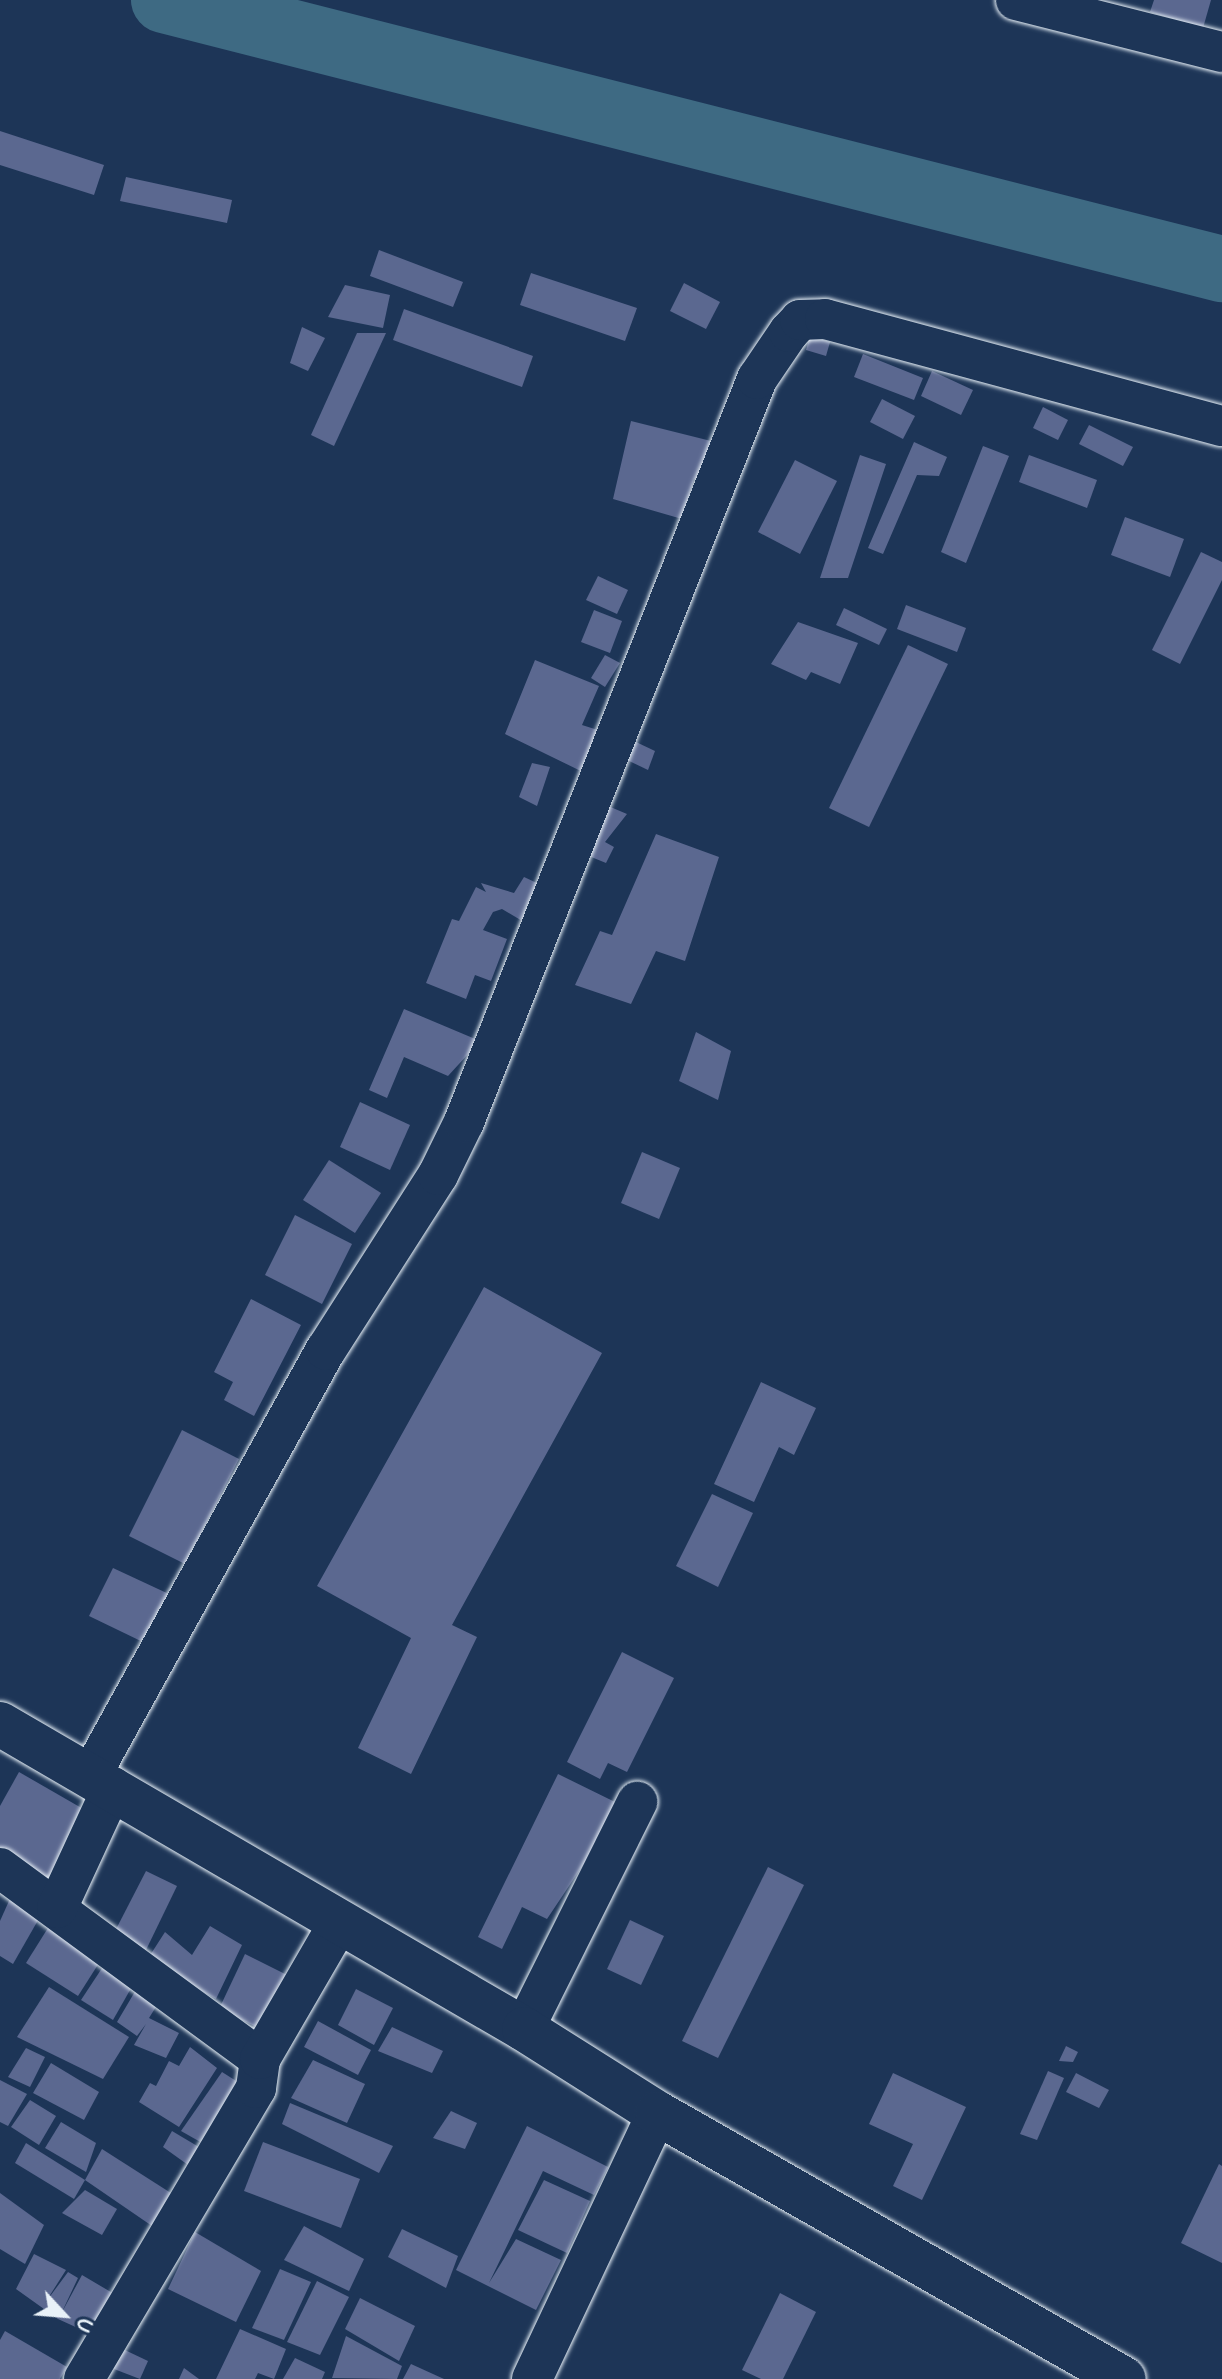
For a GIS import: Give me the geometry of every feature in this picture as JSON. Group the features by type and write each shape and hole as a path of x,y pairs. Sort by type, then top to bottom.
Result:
{"main road":[{"path":"0,1724 524,2029 657,2113 1124,2379"}],"street":[{"path":"1016,0 1222,52"},
{"path":"57,1908 102,1781 326,1350 438,1175 464,1122 757,379 789,332 800,320 825,319 1222,426"},
{"path":"524,2029 637,1802"},
{"path":"0,1868 260,2059"},
{"path":"84,2379 256,2088 260,2059 340,1921"},
{"path":"532,2379 657,2113"}],"building":[{"path":"1154,0 1211,0 1203,28 1150,12"},
{"path":"0,131 104,165 94,195 0,165"},
{"path":"126,177 232,200 227,223 120,201"},
{"path":"379,250 463,282 453,307 370,276"},
{"path":"531,273 637,308 625,341 520,305"},
{"path":"684,283 720,302 706,329 670,311"},
{"path":"345,285 390,295 383,328 328,317"},
{"path":"404,309 533,356 522,387 393,340"},
{"path":"302,327 325,338 308,371 290,363"},
{"path":"357,333 386,333 334,446 311,435"},
{"path":"810,336 830,342 826,356 806,350"},
{"path":"863,354 923,378 914,400 854,377"},
{"path":"932,371 973,390 961,415 921,396"},
{"path":"882,399 915,416 903,439 870,422"},
{"path":"1043,407 1068,420 1058,440 1033,428"},
{"path":"631,421 711,441 701,481 694,479 682,519 613,499"},
{"path":"1089,425 1133,447 1123,466 1079,444"},
{"path":"914,442 947,457 939,476 917,475 883,554 868,548"},
{"path":"983,446 1009,456 966,563 941,552"},
{"path":"860,455 886,464 848,578 820,578"},
{"path":"1029,455 1097,480 1087,508 1019,482"},
{"path":"795,460 837,481 800,554 758,532"},
{"path":"1125,517 1184,539 1170,577 1111,555"},
{"path":"1201,552 1222,562 1222,580 1180,664 1152,650"},
{"path":"598,576 628,590 617,614 586,600"},
{"path":"906,605 966,628 957,652 897,629"},
{"path":"844,608 887,629 879,645 836,625"},
{"path":"594,610 622,621 610,653 581,642"},
{"path":"798,622 858,643 840,684 811,672 806,680 771,664"},
{"path":"908,645 948,664 869,827 829,808"},
{"path":"605,655 620,663 605,687 591,678"},
{"path":"535,660 599,686 582,725 601,731 591,776 505,734"},
{"path":"636,742 655,751 648,770 625,759"},
{"path":"532,763 550,767 537,806 519,797"},
{"path":"601,803 627,814 605,842 614,847 606,863 579,852"},
{"path":"656,834 719,857 685,961 656,951 631,1004 575,985 600,931 612,935"},
{"path":"524,877 552,890 524,922 502,909 493,912 483,930 507,939 491,981 475,975 466,999 426,983 452,919 459,921 476,887 486,892 481,883 514,893"},
{"path":"404,1009 480,1041 448,1076 404,1057 387,1098 369,1090"},
{"path":"696,1032 731,1051 718,1100 679,1081"},
{"path":"360,1102 410,1125 390,1170 340,1147"},
{"path":"642,1152 680,1168 659,1219 621,1203"},
{"path":"329,1160 381,1193 355,1233 303,1200"},
{"path":"295,1215 352,1244 322,1304 265,1275"},
{"path":"484,1287 602,1353 452,1625 477,1637 411,1774 358,1748 411,1638 317,1586"},
{"path":"251,1299 301,1325 254,1416 224,1400 233,1382 214,1372"},
{"path":"761,1382 816,1408 794,1455 779,1447 754,1502 714,1484"},
{"path":"182,1430 239,1459 185,1564 129,1536"},
{"path":"712,1494 753,1513 718,1587 676,1566"},
{"path":"113,1568 171,1595 147,1644 89,1616"},
{"path":"622,1652 674,1678 627,1772 608,1763 600,1779 567,1762"},
{"path":"19,1772 85,1810 51,1894 0,1860 0,1806"},
{"path":"558,1774 615,1802 585,1862 547,1919 522,1907 502,1949 478,1937"},
{"path":"768,1867 804,1885 718,2058 682,2041"},
{"path":"146,1871 177,1886 146,1950 113,1935"},
{"path":"13,1892 45,1908 13,1964 0,1956 0,1921"},
{"path":"53,1920 106,1952 78,1996 26,1963"},
{"path":"630,1920 664,1936 641,1985 607,1969"},
{"path":"210,1926 242,1945 216,1999 147,1960 165,1932 192,1955"},
{"path":"245,1954 293,1978 267,2032 219,2009"},
{"path":"110,1956 138,1976 113,2020 81,2000"},
{"path":"143,1978 164,1994 149,2018 179,2033 166,2058 134,2045 146,2024 137,2036 117,2022"},
{"path":"49,1987 129,2037 103,2079 17,2037"},
{"path":"356,1989 393,2008 374,2045 338,2025"},
{"path":"318,2021 371,2050 358,2075 304,2047"},
{"path":"392,2027 443,2051 432,2073 378,2051"},
{"path":"1066,2046 1078,2052 1073,2062 1059,2061"},
{"path":"190,2047 217,2068 179,2127 139,2102 150,2083 156,2086 169,2061 179,2066"},
{"path":"26,2048 45,2057 30,2087 8,2077"},
{"path":"313,2060 365,2084 347,2123 291,2098"},
{"path":"51,2063 99,2092 84,2120 33,2093"},
{"path":"1048,2071 1064,2078 1037,2140 1020,2134"},
{"path":"222,2072 252,2091 218,2152 181,2131"},
{"path":"893,2073 966,2107 922,2200 893,2186 913,2144 869,2124"},
{"path":"1076,2073 1109,2090 1099,2108 1066,2092"},
{"path":"0,2080 27,2094 8,2126 0,2122"},
{"path":"30,2100 56,2116 39,2145 11,2127"},
{"path":"290,2103 393,2146 379,2173 282,2124"},
{"path":"451,2111 477,2123 465,2149 433,2138"},
{"path":"61,2122 96,2143 86,2172 45,2148"},
{"path":"527,2126 608,2167 594,2195 543,2171 489,2283 516,2239 561,2260 536,2310 456,2270"},
{"path":"172,2131 214,2156 202,2175 163,2147"},
{"path":"263,2142 360,2179 341,2228 244,2191"},
{"path":"26,2143 85,2180 74,2199 15,2163"},
{"path":"102,2149 174,2195 155,2228 85,2180"},
{"path":"1219,2164 1222,2166 1222,2263 1181,2243"},
{"path":"544,2180 590,2201 567,2253 518,2230"},
{"path":"85,2190 117,2209 102,2235 62,2213"},
{"path":"0,2193 44,2225 25,2264 0,2249"},
{"path":"304,2226 364,2259 349,2291 284,2260"},
{"path":"402,2229 458,2256 446,2288 388,2257"},
{"path":"195,2232 261,2271 236,2322 168,2289"},
{"path":"34,2254 66,2270 45,2303 68,2272 78,2278 61,2314 82,2275 121,2298 102,2339 58,2319 16,2289"},
{"path":"280,2269 311,2282 284,2340 252,2328"},
{"path":"317,2281 349,2297 320,2355 287,2342"},
{"path":"780,2293 816,2312 783,2379 761,2379 742,2370"},
{"path":"360,2298 415,2326 399,2361 345,2329"},
{"path":"240,2329 286,2349 274,2379 258,2373 255,2379 216,2379"},
{"path":"5,2331 67,2367 60,2379 0,2379 0,2340"},
{"path":"346,2336 402,2366 397,2379 332,2378"},
{"path":"110,2343 148,2361 140,2379 101,2364"},
{"path":"295,2358 325,2372 322,2379 283,2379"},
{"path":"411,2364 444,2379 403,2379"},
{"path":"184,2368 199,2379 179,2379"}],"waterway":[{"path":"164,0 1222,269"}]}
